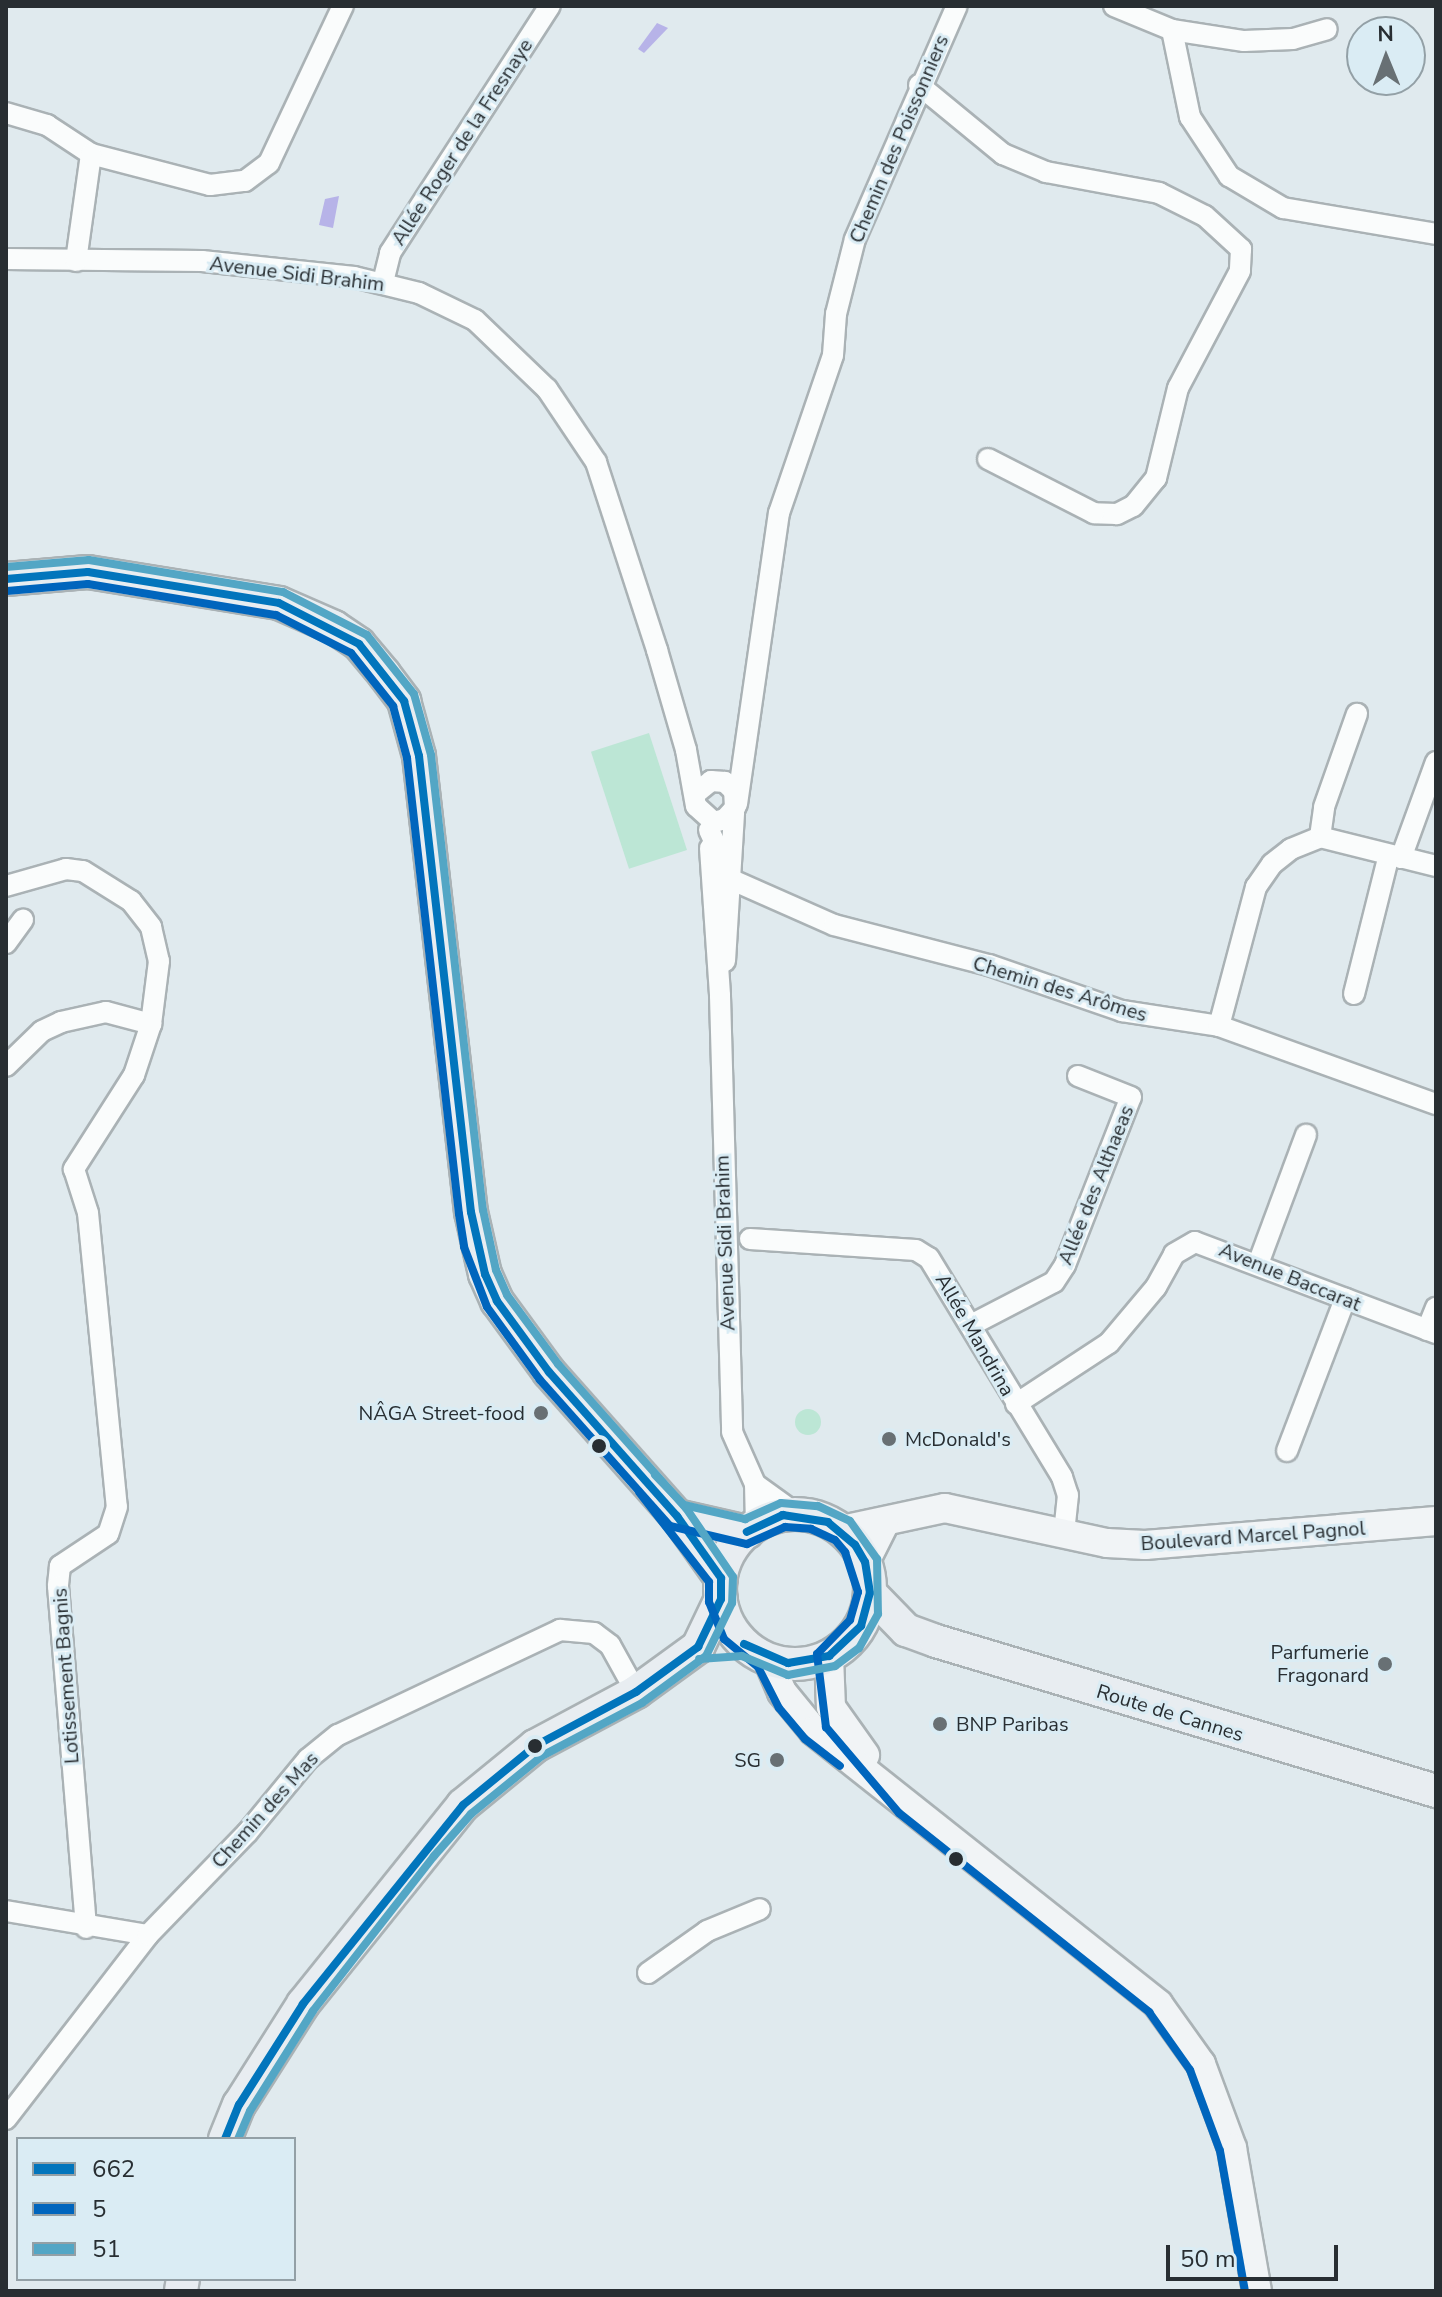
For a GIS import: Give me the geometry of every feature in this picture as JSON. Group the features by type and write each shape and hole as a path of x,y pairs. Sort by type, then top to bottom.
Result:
{"main road":[{"path":"6,579 55,571 88,572 279,603 334,627 359,644 404,701 419,756 471,1212 485,1274 497,1301 549,1372 677,1516 782,1692 814,1731 1147,1995 1193,2052 1232,2148 1257,2291"},
{"name":"Boulevard Marcel Pagnol","path":"842,1530 884,1524 945,1508 1064,1533 1145,1545 1436,1521"},
{"path":"677,1516 752,1529 798,1515 842,1530 868,1577"},
{"path":"698,1647 756,1651 809,1662 840,1648 861,1626 868,1577 884,1524"},
{"path":"226,2137 239,2105 303,2004 463,1805 535,1746 636,1692 698,1647 721,1589 730,1553 752,1529"},
{"name":"Route de Cannes","path":"868,1577 906,1630"},
{"name":"Route de Cannes","path":"840,1648 906,1630 1436,1791"},
{"path":"840,1648 836,1721 907,1804"}],"street":[{"path":"6,113 47,125 91,154 210,185 231,185 258,174 269,163 343,6"},
{"name":"Allée Roger de la Fresnaye","path":"383,282 390,253 550,6"},
{"name":"Chemin des Poissonniers","path":"735,808 746,764 743,740 779,513 833,355 836,314 855,239 919,85 957,6"},
{"path":"1114,6 1172,30 1244,41 1293,39 1327,29"},
{"path":"1172,30 1190,117 1229,176 1283,208 1436,234"},
{"path":"919,85 1003,154 1046,172 1159,193 1205,216 1241,249 1240,271 1178,388 1156,478 1133,506 1117,514 1094,513 988,459"},
{"path":"76,261 91,154"},
{"name":"Avenue Sidi Brahim","path":"6,259 202,261 383,282 475,320 525,365 577,428 609,497 686,750 708,785"},
{"path":"1320,837 1324,807 1357,714"},
{"name":"Chemin des Poissonniers","path":"708,785 743,740"},
{"path":"1354,994 1395,857 1436,762"},
{"path":"709,825 720,821 735,808 734,791 708,785 698,812 709,825 732,880"},
{"name":"Avenue Sidi Brahim","path":"720,996 732,880 735,808"},
{"name":"Avenue Sidi Brahim","path":"709,825 720,996 719,1113 732,1432 755,1484 752,1529"},
{"path":"1219,1026 1256,887 1272,864 1320,837 1436,866"},
{"path":"6,886 66,869 83,871 131,901 151,927 159,961 151,1024 106,1012 61,1022 42,1031 6,1066"},
{"name":"Chemin des Arômes","path":"732,880 867,936 989,965 1122,1011 1219,1026 1436,1104"},
{"path":"6,943 23,920"},
{"name":"Lotissement Bagnis","path":"86,1928 58,1586 60,1566 108,1534 117,1507 88,1213 74,1169 134,1075 151,1024"},
{"name":"Allée des Althaeas","path":"971,1325 1054,1282 1065,1265 1131,1097 1078,1076"},
{"path":"1258,1264 1306,1135"},
{"name":"Allée Mandrina","path":"750,1239 916,1250 929,1258 1062,1477 1068,1495 1064,1533"},
{"name":"Avenue Baccarat","path":"1016,1404 1109,1343 1156,1287 1174,1254 1195,1242 1432,1331"},
{"path":"1287,1451 1345,1299"},
{"path":"1432,1331 1436,1308"},
{"path":"755,1484 798,1515"},
{"name":"Chemin des Mas","path":"148,1935 247,1833 308,1759 375,1714 560,1630 577,1628 610,1645 636,1692"},
{"path":"648,1973 707,1931 760,1909"},
{"path":"6,1911 86,1928 148,1935"},
{"path":"6,2119 148,1935"}],"green space":[{"path":"649,733 687,850 629,869 591,752"},
{"path":"808,1409 817,1413 821,1422 817,1431 808,1435 799,1431 795,1422 799,1413"}],"shaded area":[{"path":"657,23 668,28 644,53 638,49"},
{"path":"339,196 333,228 319,225 325,199"}],"transit line":[{"name":"51","path":"6,567 89,560 283,592 367,635 414,694 431,755 483,1210 496,1270 507,1295 558,1364 686,1508 733,1577 732,1603 706,1656 642,1703 542,1756 471,1814 434,1856 313,2011 250,2111 239,2137"},
{"name":"662","path":"6,579 88,572 279,603 359,644 404,701 419,756 471,1212 485,1274 497,1301 549,1372 677,1516 721,1578"},
{"name":"5","path":"7,591 88,584 276,615 351,653 393,706 407,758 464,1247 487,1307 540,1380 670,1526 747,1544 785,1527 811,1529 835,1540 845,1552 858,1592 850,1620 817,1654 826,1727 899,1813 1149,2012 1190,2070 1220,2151 1245,2291"},
{"name":"51","path":"655,1475 684,1505 745,1519 781,1503 818,1506 850,1521 877,1559 878,1614 859,1648 835,1666 788,1675 742,1656 699,1659"},
{"name":"5","path":"639,1492 709,1582 709,1602 724,1639 758,1667 779,1708 805,1739 840,1766"},
{"name":"662","path":"744,1644 788,1663 829,1656 861,1626 870,1593 865,1562 855,1545 828,1522 783,1515 747,1532"},
{"name":"662","path":"226,2137 239,2105 303,2004 463,1805 535,1746 636,1692 698,1647 721,1599 721,1578"}],"place":[{"name":"NÂGA Street-food","path":"541,1413"},
{"name":"McDonald's","path":"889,1439"},
{"name":"Parfumerie Fragonard","path":"1385,1664"},
{"name":"BNP Paribas","path":"940,1724"},
{"name":"SG","path":"777,1760"}]}
